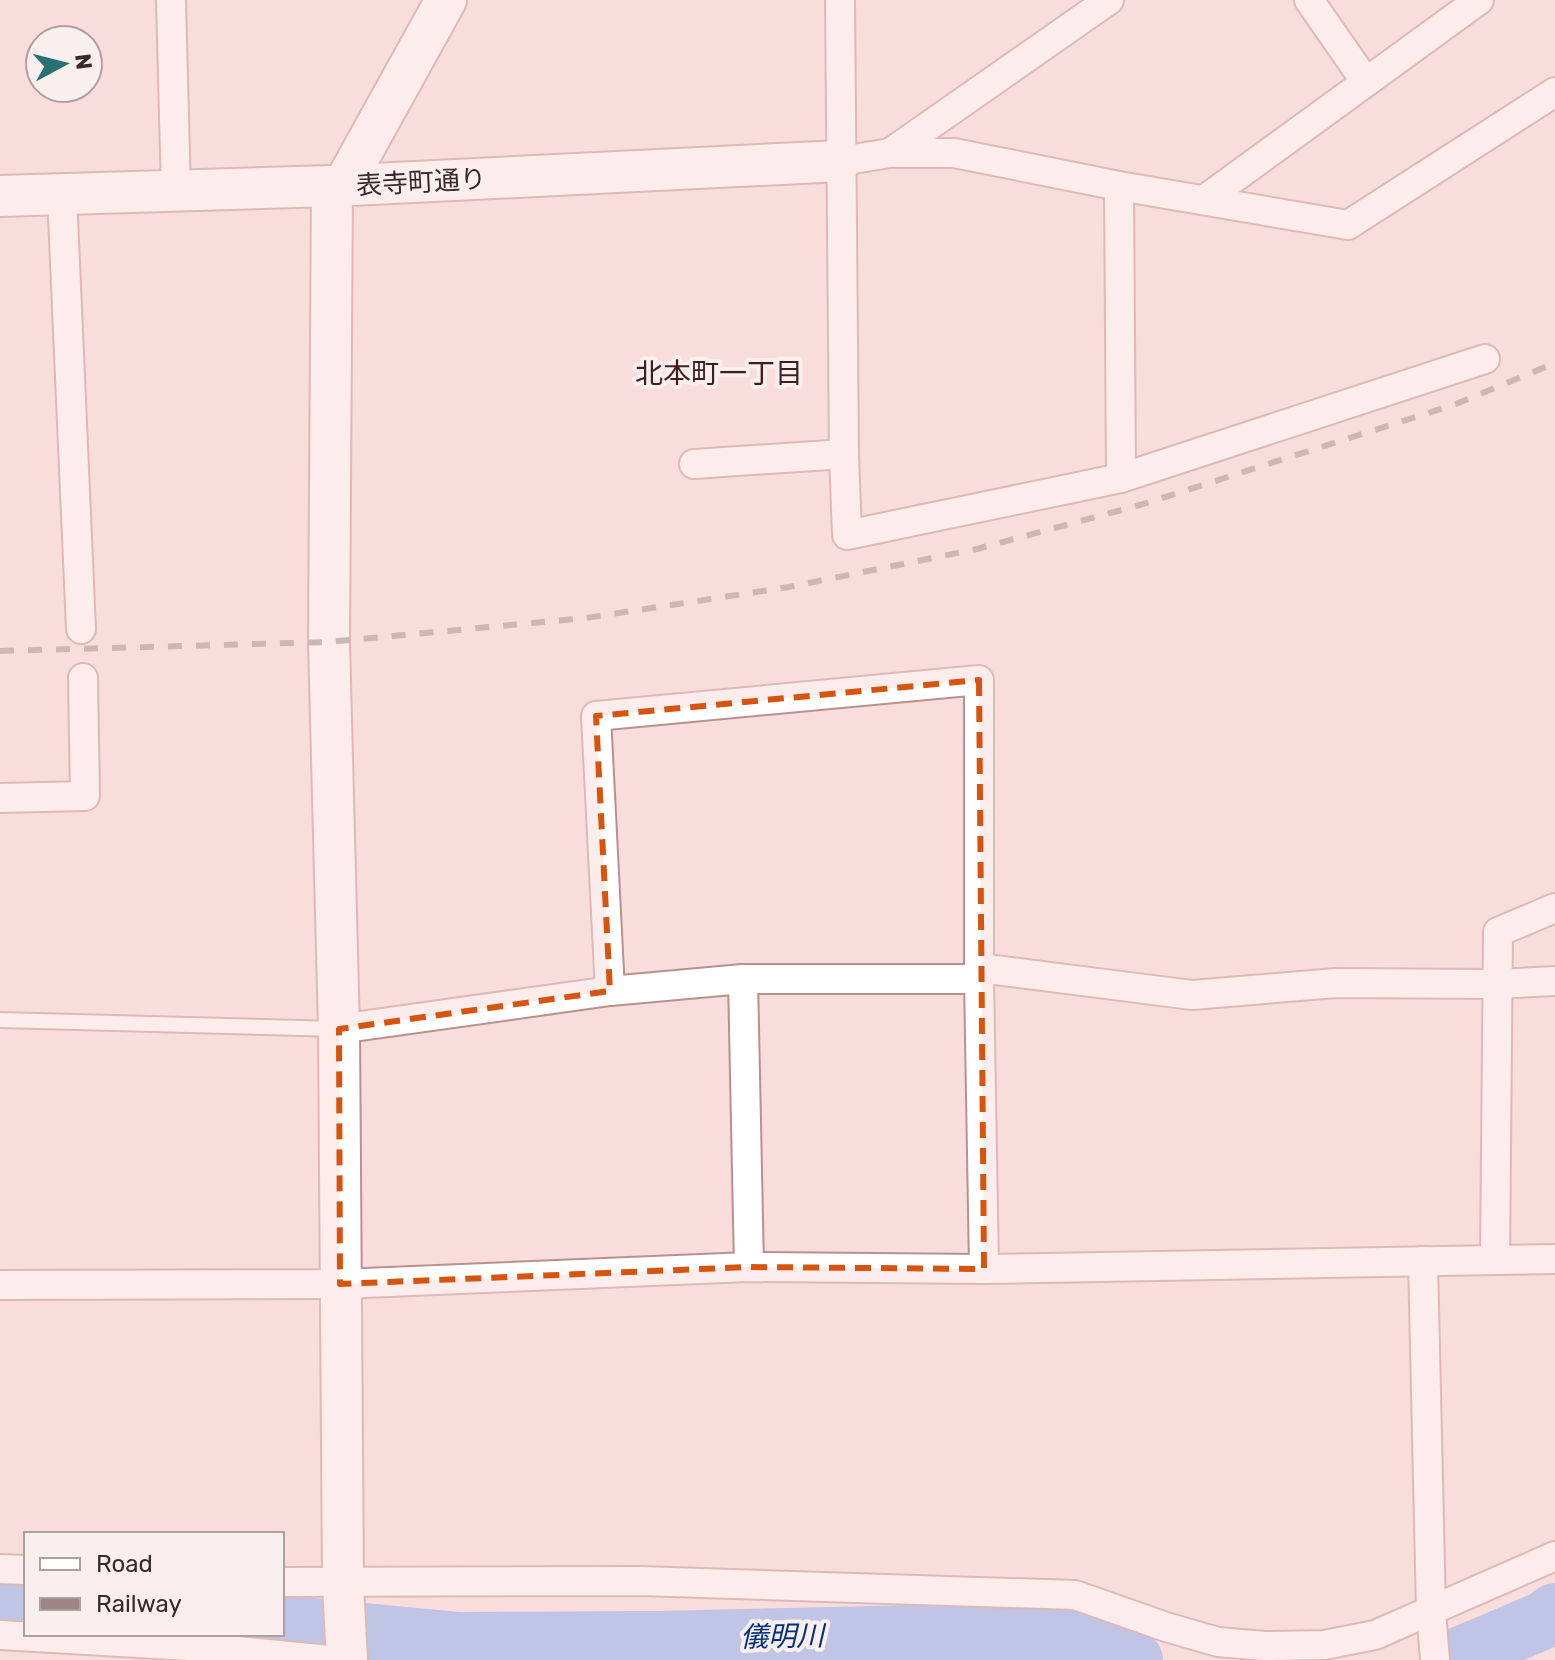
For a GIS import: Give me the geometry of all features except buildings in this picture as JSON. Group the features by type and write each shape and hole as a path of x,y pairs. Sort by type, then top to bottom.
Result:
{"street":[{"path":"171,0 176,193"},
{"path":"0,1635 341,1657 344,1592 339,1029 329,642 337,186 446,0"},
{"path":"840,0 847,535 1121,478 1485,359"},
{"path":"890,153 1109,0"},
{"path":"1309,0 1366,82"},
{"path":"1204,200 1479,0"},
{"path":"841,161 890,153 954,153 1119,186 1348,225 1555,92"},
{"name":"表寺町通り","path":"0,196 176,193 841,161"},
{"path":"1119,186 1121,478"},
{"path":"62,194 81,629"},
{"path":"694,464 844,454"},
{"path":"0,798 85,796 83,678"},
{"path":"610,991 596,716 979,680 979,973 984,1269"},
{"path":"1495,1260 1498,932 1555,908"},
{"path":"339,1029 610,991 743,979 979,973 1192,995 1336,983 1497,984 1555,981"},
{"path":"743,979 749,1267"},
{"path":"0,1285 340,1284 749,1267 984,1269 1555,1259"},
{"path":"1423,1261 1435,1660"},
{"path":"284,1582 344,1592 640,1581 1075,1595 1218,1642 1265,1646 1324,1645 1432,1620 1555,1556"},
{"path":"0,1569 24,1570"}],"lane":[{"path":"0,1020 339,1029"}],"highlighted area":[{"path":"979,680 984,1269 749,1267 340,1284 339,1029 610,991 596,716"}],"waterway":[{"name":"儀明川","path":"0,1599 24,1601"},
{"name":"儀明川","path":"1450,1660 1544,1620 1555,1612"},
{"name":"儀明川","path":"284,1624 459,1641 1055,1631 1134,1660"}],"railway":[{"path":"0,651 329,642 586,618 789,587 977,549 1140,505 1456,404 1555,363"}],"district":[{"name":"北本町一丁目","path":"719,373"}]}
